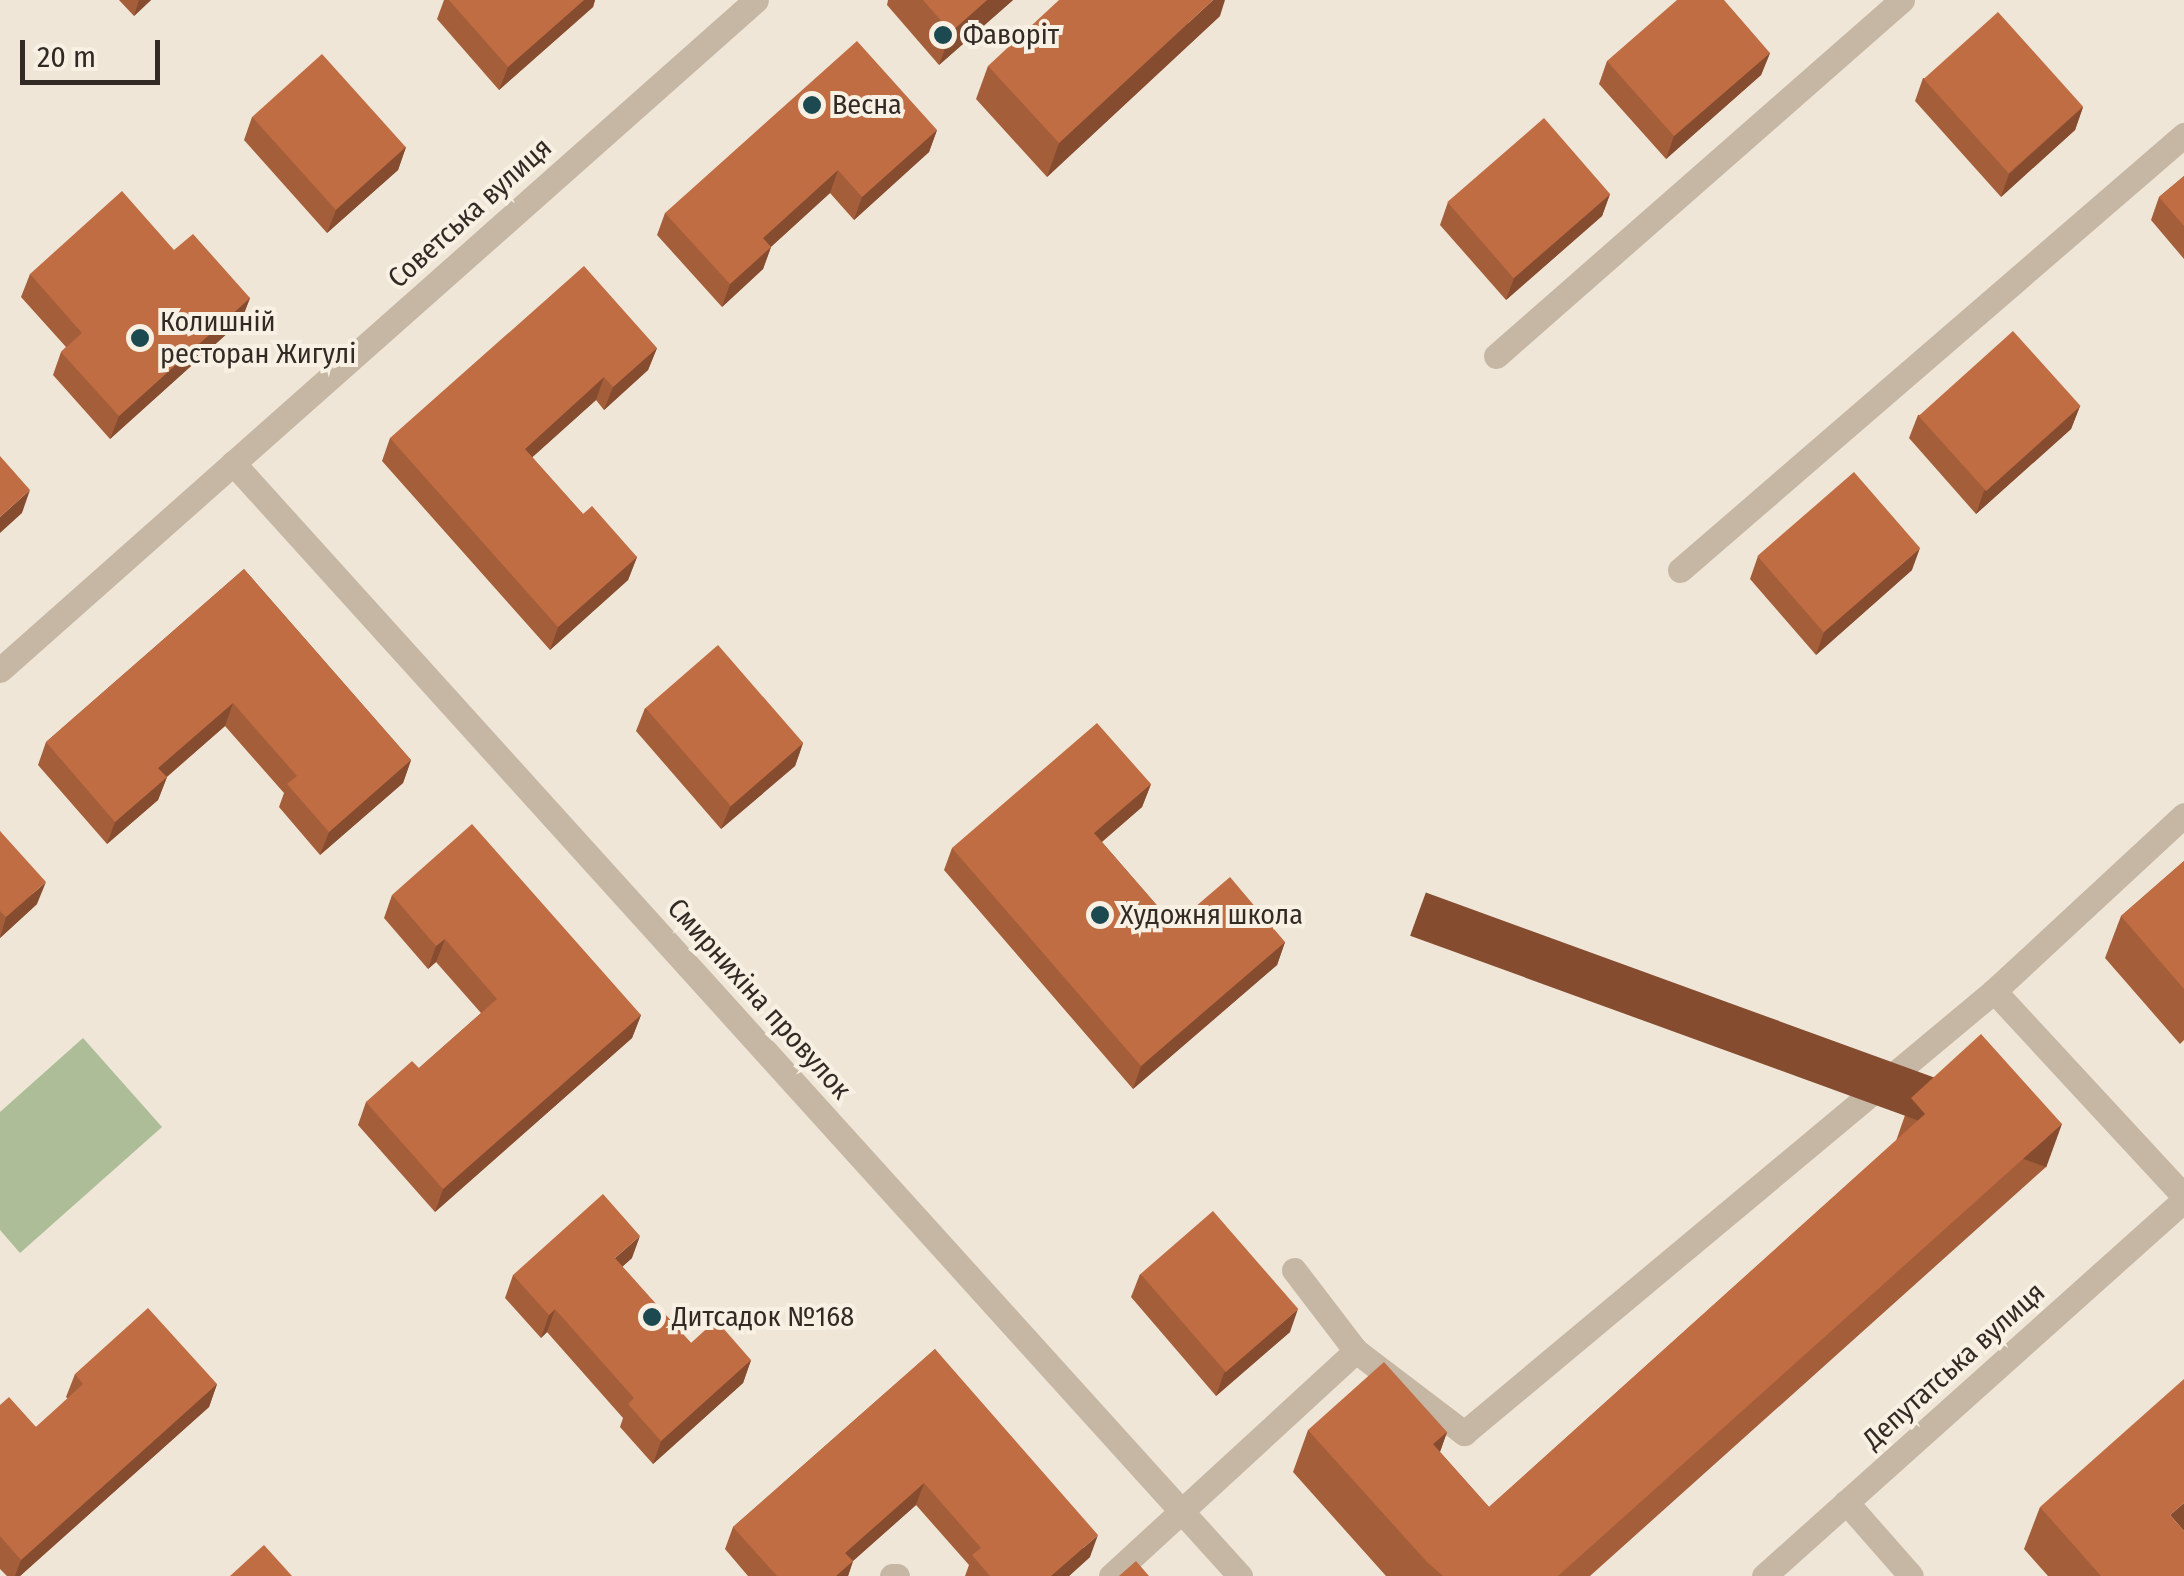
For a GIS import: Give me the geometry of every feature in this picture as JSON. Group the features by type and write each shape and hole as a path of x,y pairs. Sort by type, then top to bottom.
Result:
{"street":[{"name":"Советська вулиця","path":"0,670 756,0"},
{"path":"1496,356 1902,0"},
{"path":"1680,570 2184,135"},
{"name":"Смирнихіна провулок","path":"233,463 1240,1576"},
{"path":"1294,1270 1356,1351 1464,1434 1994,991 2184,815"},
{"path":"1994,991 2184,1198"},
{"name":"Депутатська вулиця","path":"1764,1576 2184,1198"},
{"path":"1111,1576 1356,1351"},
{"path":"1846,1502 1911,1576"}],"green space":[{"path":"83,1038 162,1127 20,1253 0,1230 0,1112"}],"building":[{"path":"449,0 584,0 508,67"},
{"path":"923,0 987,0 951,32"},
{"path":"1059,0 1213,0 1059,143 988,66"},
{"path":"1677,0 1724,0 1770,53 1674,136 1607,61"},
{"path":"1998,12 2083,106 2009,173 1924,79"},
{"path":"857,41 937,130 862,197 838,170 763,238 771,247 730,284 665,213"},
{"path":"322,54 406,147 336,210 252,117"},
{"path":"1544,118 1610,194 1514,278 1447,202"},
{"path":"2184,176 2184,226 2159,197"},
{"name":"Колишній ресторан Жигулі","path":"122,191 174,250 193,234 250,298 119,416 61,352 82,333 30,274"},
{"path":"584,266 657,348 613,387 604,377 525,449 583,514 592,506 637,557 558,627 390,438"},
{"path":"2013,331 2081,406 1986,491 1919,416"},
{"path":"0,456 30,490 0,517"},
{"path":"1854,472 1920,548 1824,632 1757,556"},
{"path":"244,569 411,760 329,832 287,784 297,776 233,703 158,768 167,777 115,822 46,742"},
{"path":"718,645 803,743 731,806 646,708"},
{"path":"1097,723 1151,784 1094,833 1174,925 1230,877 1285,942 1141,1066 952,848"},
{"path":"472,824 641,1015 443,1189 366,1102 412,1061 419,1068 497,999 445,939 436,946 392,895"},
{"path":"0,831 46,882 6,917 0,911"},
{"path":"2184,861 2184,989 2121,916"},
{"path":"1981,1034 2062,1124 1558,1576 1443,1576 1308,1430 1384,1362 1447,1432 1433,1444 1489,1507 1925,1114 1911,1098"},
{"path":"603,1194 640,1236 615,1258 691,1343 716,1320 751,1360 661,1441 628,1404 634,1398 555,1309 549,1315 513,1275"},
{"path":"1213,1211 1298,1309 1226,1372 1141,1274"},
{"path":"148,1308 217,1384 21,1560 0,1536 0,1405 9,1397 36,1427 83,1384 75,1374"},
{"path":"935,1349 1098,1535 1051,1576 990,1576 972,1555 981,1548 924,1483 845,1553 853,1561 836,1576 777,1576 733,1527"},
{"path":"2184,1379 2184,1503 2170,1515 2184,1531 2184,1576 2101,1576 2040,1507"},
{"path":"264,1545 292,1576 230,1576"},
{"path":"1136,1561 1149,1576 1119,1576"}],"place":[{"name":"Фаворіт","path":"943,35"},
{"name":"Весна","path":"812,105"},
{"name":"Колишній ресторан Жигулі","path":"140,338"},
{"name":"Художня школа","path":"1100,915"},
{"name":"Дитсадок №168","path":"652,1317"}]}
